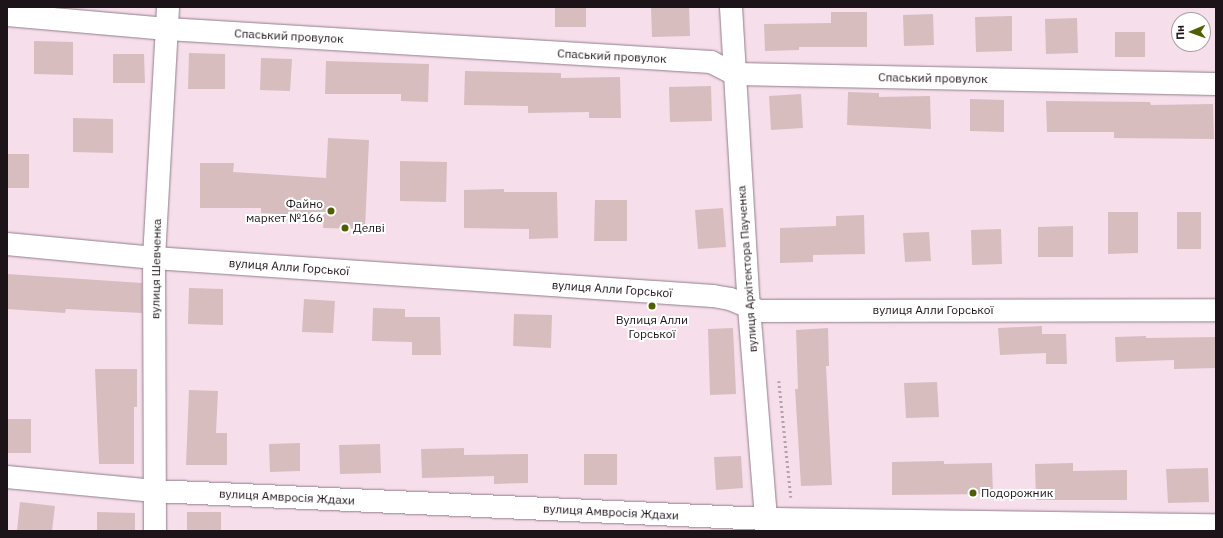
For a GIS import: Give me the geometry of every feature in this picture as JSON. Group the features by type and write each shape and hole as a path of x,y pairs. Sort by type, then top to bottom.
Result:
{"street":[{"name":"вулиця Шевченка","path":"155,531 154,258 168,29 168,7"},
{"name":"вулиця Архітектора Паученка","path":"731,7 748,307 766,525"},
{"name":"Спаський провулок","path":"7,15 168,29 711,62 735,74 1216,84"},
{"name":"вулиця Алли Горської","path":"7,244 154,258 713,296 730,299 759,311 1216,310"},
{"name":"вулиця Амвросія Ждахи","path":"7,477 154,491 766,525 794,520 1216,525"}],"path":[{"path":"779,373 794,520"}],"building":[{"path":"555,7 586,7 586,27 555,27"},
{"path":"651,7 689,7 690,36 652,37"},
{"path":"831,12 867,12 867,47 799,47 799,50 765,51 764,24 831,23"},
{"path":"933,14 934,45 904,46 903,15"},
{"path":"1012,16 1012,51 976,52 975,17"},
{"path":"1077,18 1078,53 1046,54 1045,19"},
{"path":"1115,32 1145,32 1145,57 1115,57"},
{"path":"34,41 73,42 73,75 34,74"},
{"path":"189,53 225,54 225,89 188,89"},
{"path":"113,54 144,54 145,83 113,83"},
{"path":"261,58 292,59 290,91 260,90"},
{"path":"326,61 429,64 428,102 401,101 401,94 325,94"},
{"path":"465,71 561,73 561,78 620,77 621,118 589,118 589,112 528,113 528,106 464,105"},
{"path":"711,86 712,121 670,122 669,87"},
{"path":"848,92 879,93 879,97 930,96 931,129 847,125"},
{"path":"801,94 803,128 771,130 769,96"},
{"path":"970,99 1004,100 1004,132 970,131"},
{"path":"1046,101 1150,102 1151,105 1213,104 1214,139 1114,138 1114,132 1047,132"},
{"path":"73,118 113,119 113,153 73,152"},
{"path":"328,138 369,140 365,229 323,228 324,217 261,213 261,208 200,208 200,163 234,163 233,172 326,178"},
{"path":"7,154 29,154 29,188 7,188"},
{"path":"400,161 447,162 446,202 400,201"},
{"path":"504,189 504,192 557,192 558,238 529,239 529,229 464,228 464,190"},
{"path":"595,200 627,200 627,241 594,241"},
{"path":"723,208 726,247 698,249 695,210"},
{"path":"1108,212 1138,212 1138,253 1108,254"},
{"path":"1177,212 1201,212 1201,249 1177,249"},
{"path":"864,215 865,254 813,255 813,262 780,263 780,228 836,226 836,216"},
{"path":"1073,226 1073,257 1038,257 1038,227"},
{"path":"1001,229 1002,264 972,265 971,230"},
{"path":"929,232 931,261 905,262 903,233"},
{"path":"7,274 142,283 142,313 66,309 65,313 7,309"},
{"path":"189,288 223,289 223,325 188,324"},
{"path":"304,299 335,301 333,333 302,332"},
{"path":"373,308 405,309 405,317 440,317 441,355 412,355 412,342 372,341"},
{"path":"514,314 552,315 551,348 513,346"},
{"path":"1042,326 1042,334 1066,334 1067,364 1046,364 1046,353 1000,355 998,328"},
{"path":"733,328 736,394 710,395 708,329"},
{"path":"828,328 829,366 826,366 832,485 801,486 795,389 798,389 796,330"},
{"path":"1146,336 1146,338 1216,337 1216,368 1174,369 1174,360 1116,362 1115,337"},
{"path":"95,369 137,369 137,407 134,407 134,464 99,464"},
{"path":"937,382 939,417 906,418 904,383"},
{"path":"189,390 218,391 216,433 227,433 227,465 186,465"},
{"path":"7,419 31,419 31,453 7,453"},
{"path":"300,443 300,471 270,472 269,444"},
{"path":"380,444 381,473 340,474 339,445"},
{"path":"464,448 464,455 528,454 528,483 494,484 494,476 422,478 421,449"},
{"path":"584,454 617,454 617,485 584,485"},
{"path":"741,456 743,488 716,490 714,457"},
{"path":"944,461 944,464 992,463 993,494 892,495 892,462"},
{"path":"1073,463 1073,471 1127,470 1127,500 1036,500 1035,464"},
{"path":"1208,468 1209,502 1168,503 1166,469"},
{"path":"20,502 55,506 52,531 17,531"},
{"path":"97,512 135,513 135,531 97,531"},
{"path":"187,512 221,512 221,531 187,531"}],"place":[{"name":"Файно маркет №166","path":"331,211"},
{"name":"Делві","path":"345,228"},
{"name":"Вулиця Алли Горської","path":"652,306"},
{"name":"Подорожник","path":"973,493"}]}
